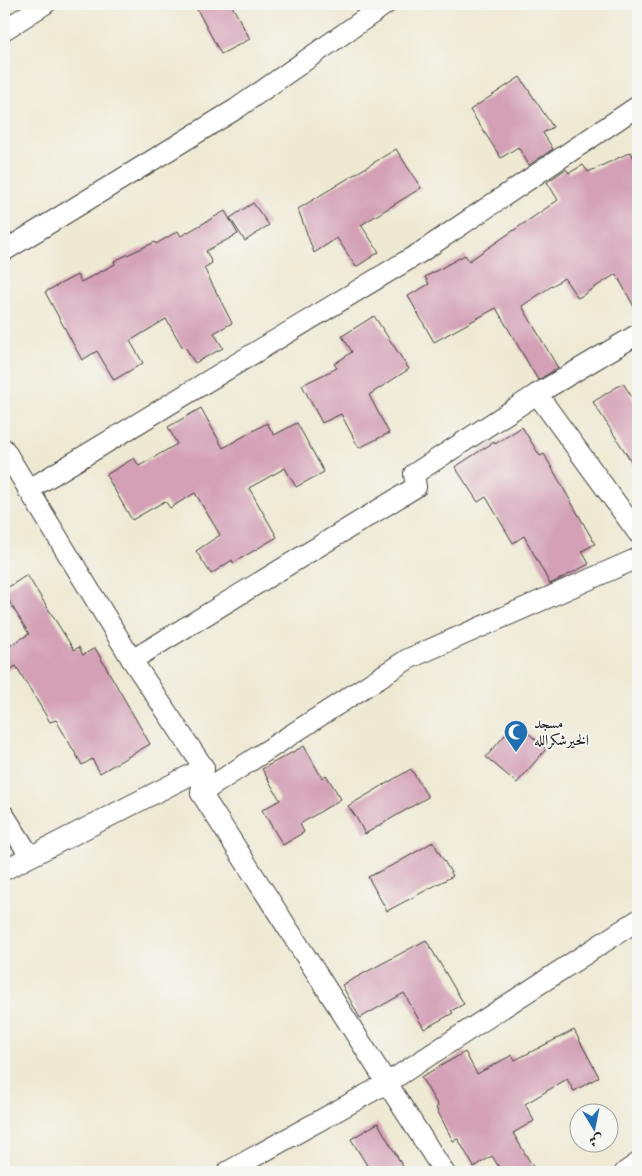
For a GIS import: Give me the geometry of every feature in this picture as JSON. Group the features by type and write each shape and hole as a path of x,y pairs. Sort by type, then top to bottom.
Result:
{"street":[{"path":"4,30 45,4"},
{"path":"4,251 236,109 386,4"},
{"path":"28,490 421,252 638,106"},
{"path":"132,660 416,487 414,474 537,394 638,334"},
{"path":"537,394 638,533"},
{"path":"4,449 132,660 204,768 201,793 444,1172"},
{"path":"201,793 408,659 638,558"},
{"path":"4,870 204,768"},
{"path":"4,815 30,856"},
{"path":"227,1172 387,1083 638,920"},
{"path":"624,1172 638,1163"}],"building":[{"path":"194,4 231,4 250,39 221,54"},
{"path":"520,77 553,127 543,133 553,149 529,165 518,147 501,158 470,110"},
{"path":"396,149 421,188 361,225 379,252 356,267 337,238 314,253 298,209"},
{"path":"631,152 638,167 638,314 616,274 578,298 564,278 522,306 558,368 538,380 496,308 434,342 408,296 429,284 425,277 465,255 469,261 558,200 547,182 566,169 569,173 583,165 588,172"},
{"path":"253,203 269,225 245,241 230,218"},
{"path":"225,211 238,234 206,251 212,263 204,268 232,323 214,333 223,348 195,363 185,347 183,348 166,319 130,341 143,363 114,380 97,351 82,360 45,292 77,275 81,282 115,264 114,261 155,242 156,244 178,231 181,236"},
{"path":"374,316 409,369 369,395 389,433 359,448 341,414 322,423 302,385 337,368 334,364 352,352 342,336"},
{"path":"623,383 638,407 638,472 593,402"},
{"path":"201,408 223,448 267,423 274,435 297,423 324,472 296,487 285,468 249,488 277,537 233,563 232,560 211,574 196,551 220,535 195,493 170,508 165,501 132,520 106,475 134,458 139,466 177,444 168,427"},
{"path":"522,427 540,456 544,454 595,544 582,551 589,564 550,584 524,536 513,543 486,497 478,502 455,467"},
{"path":"27,575 74,650 79,647 83,655 95,648 150,744 100,773 92,759 82,765 56,720 50,722 16,666 4,673 4,649 29,634 4,590"},
{"name":"مسجد الخيرشكرالله","path":"516,722 546,749 517,783 486,757"},
{"path":"304,746 322,778 326,775 341,799 300,824 304,832 283,845 262,810 280,800 262,769"},
{"path":"411,769 428,797 365,834 348,806"},
{"path":"433,842 453,876 387,911 368,877"},
{"path":"426,940 464,1004 451,1011 453,1013 424,1029 404,993 360,1018 342,985"},
{"path":"574,1030 599,1077 574,1091 567,1079 525,1104 534,1121 513,1133 536,1172 502,1172 492,1156 474,1167 458,1139 453,1141 436,1108 438,1106 421,1077 465,1052 477,1074 512,1055 515,1060"},
{"path":"378,1123 406,1172 371,1172 351,1139"}],"place":[{"name":"مسجد الخيرشكرالله","path":"516,753"}]}
